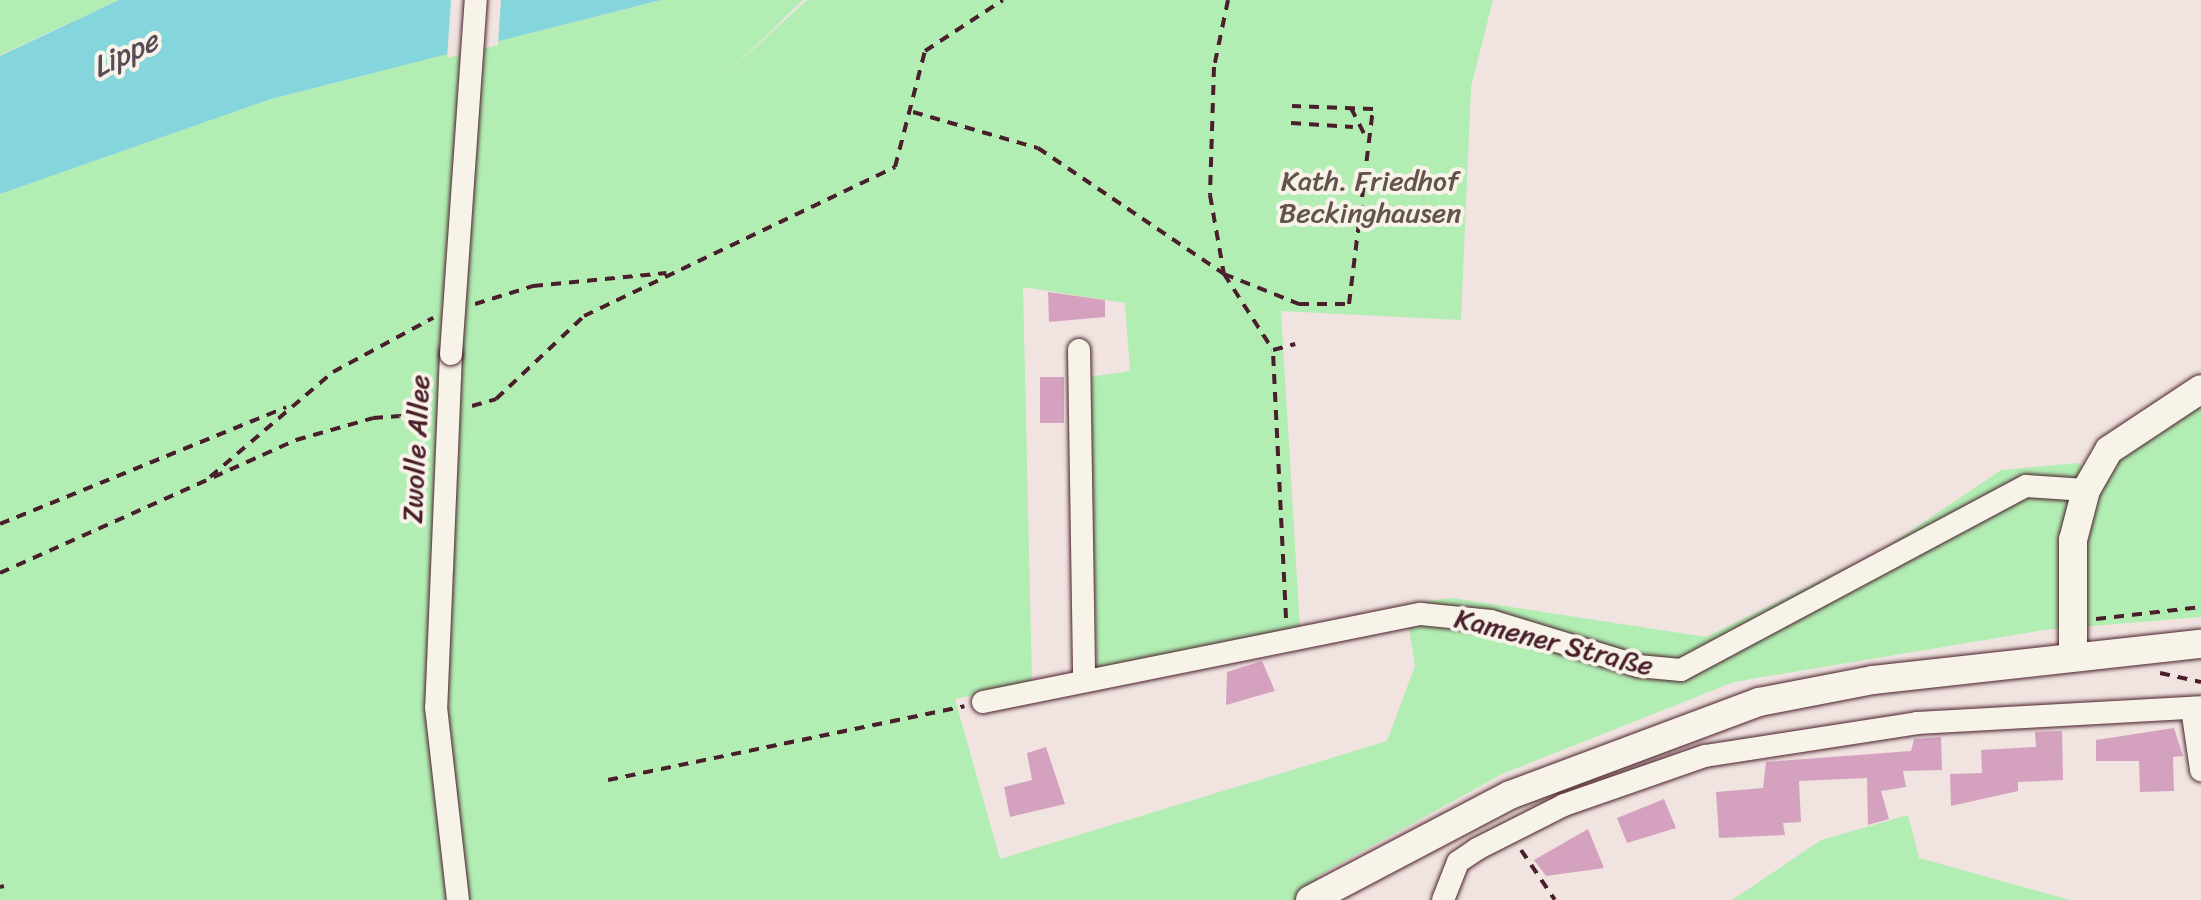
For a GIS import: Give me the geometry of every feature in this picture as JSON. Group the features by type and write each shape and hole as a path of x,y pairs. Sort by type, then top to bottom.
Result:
{"main road":[{"path":"2074,655 2073,540 2086,490 2109,450 2201,389"},
{"path":"1310,900 1343,892 1510,794 1759,702 2074,655 2201,644"}],"street":[{"name":"Zwolle Allee","path":"458,900 436,706 452,354 476,0"},
{"path":"1079,350 1084,682"},
{"name":"Kamener Straße","path":"983,702 1372,618 1456,615 1681,670 2026,486 2086,490"},
{"path":"1444,900 1458,862 1509,832 1654,771 1760,746 1917,724 2196,707 2201,770"}],"path":[{"path":"0,573 207,480 372,418 449,413 496,400 584,316 666,273 878,180 895,167 913,112 925,51 1003,0"},
{"path":"1228,0 1210,135 1224,274 1273,350 1288,638"},
{"path":"913,112 1038,148 1224,274 1299,304 1350,304 1364,136 1373,108 1292,106"},
{"path":"1351,108 1353,127"},
{"path":"1291,123 1353,127 1364,136"},
{"path":"456,310 532,286 666,273"},
{"path":"207,480 290,406 405,328 439,316"},
{"path":"1273,350 1295,344"},
{"path":"0,524 290,406"},
{"path":"2071,622 2201,607"},
{"path":"2160,668 2160,678 2201,682"},
{"path":"608,780 983,702"},
{"path":"1509,832 1555,900"}],"green space":[{"path":"0,0 119,0 0,55"},
{"name":"Kath. Friedhof Beckinghausen","path":"661,0 803,0 726,74 807,0 1493,0 1471,87 1461,320 1281,311 1300,629 1097,671 1089,377 1130,371 1125,303 1023,287 1032,683 955,699 1000,859 1387,741 1415,666 1405,604 1452,598 1706,637 1881,551 2001,470 2077,463 2095,473 2201,385 2201,617 2044,630 1734,682 1502,774 1316,877 1331,900 0,900 0,194 271,99"},
{"path":"1908,815 1919,858 2070,900 1732,900 1821,840"}],"water":[{"name":"Lippe","path":"119,0 661,0 271,99 0,194 0,56"}],"pier":[{"path":"451,0 501,0 498,45 447,58"}],"building":[{"path":"1048,292 1105,300 1105,317 1049,322"},
{"path":"1040,377 1064,377 1064,423 1040,423"},
{"path":"1262,661 1275,691 1226,705 1227,672"},
{"path":"2174,728 2183,756 2173,757 2174,791 2140,792 2139,761 2096,761 2096,740"},
{"path":"2062,731 2063,780 2018,782 2018,791 1951,806 1950,774 1982,773 1981,750 2036,747 2035,732"},
{"path":"1941,737 1942,770 1903,771 1906,787 1881,791 1889,819 1868,825 1867,778 1799,781 1801,822 1783,823 1785,835 1719,838 1716,792 1763,788 1766,762 1911,751 1914,739"},
{"path":"1046,747 1065,804 1010,817 1004,787 1032,780 1027,753"},
{"path":"1664,799 1676,828 1627,843 1617,818"},
{"path":"1588,829 1604,868 1546,876 1534,860"}]}
